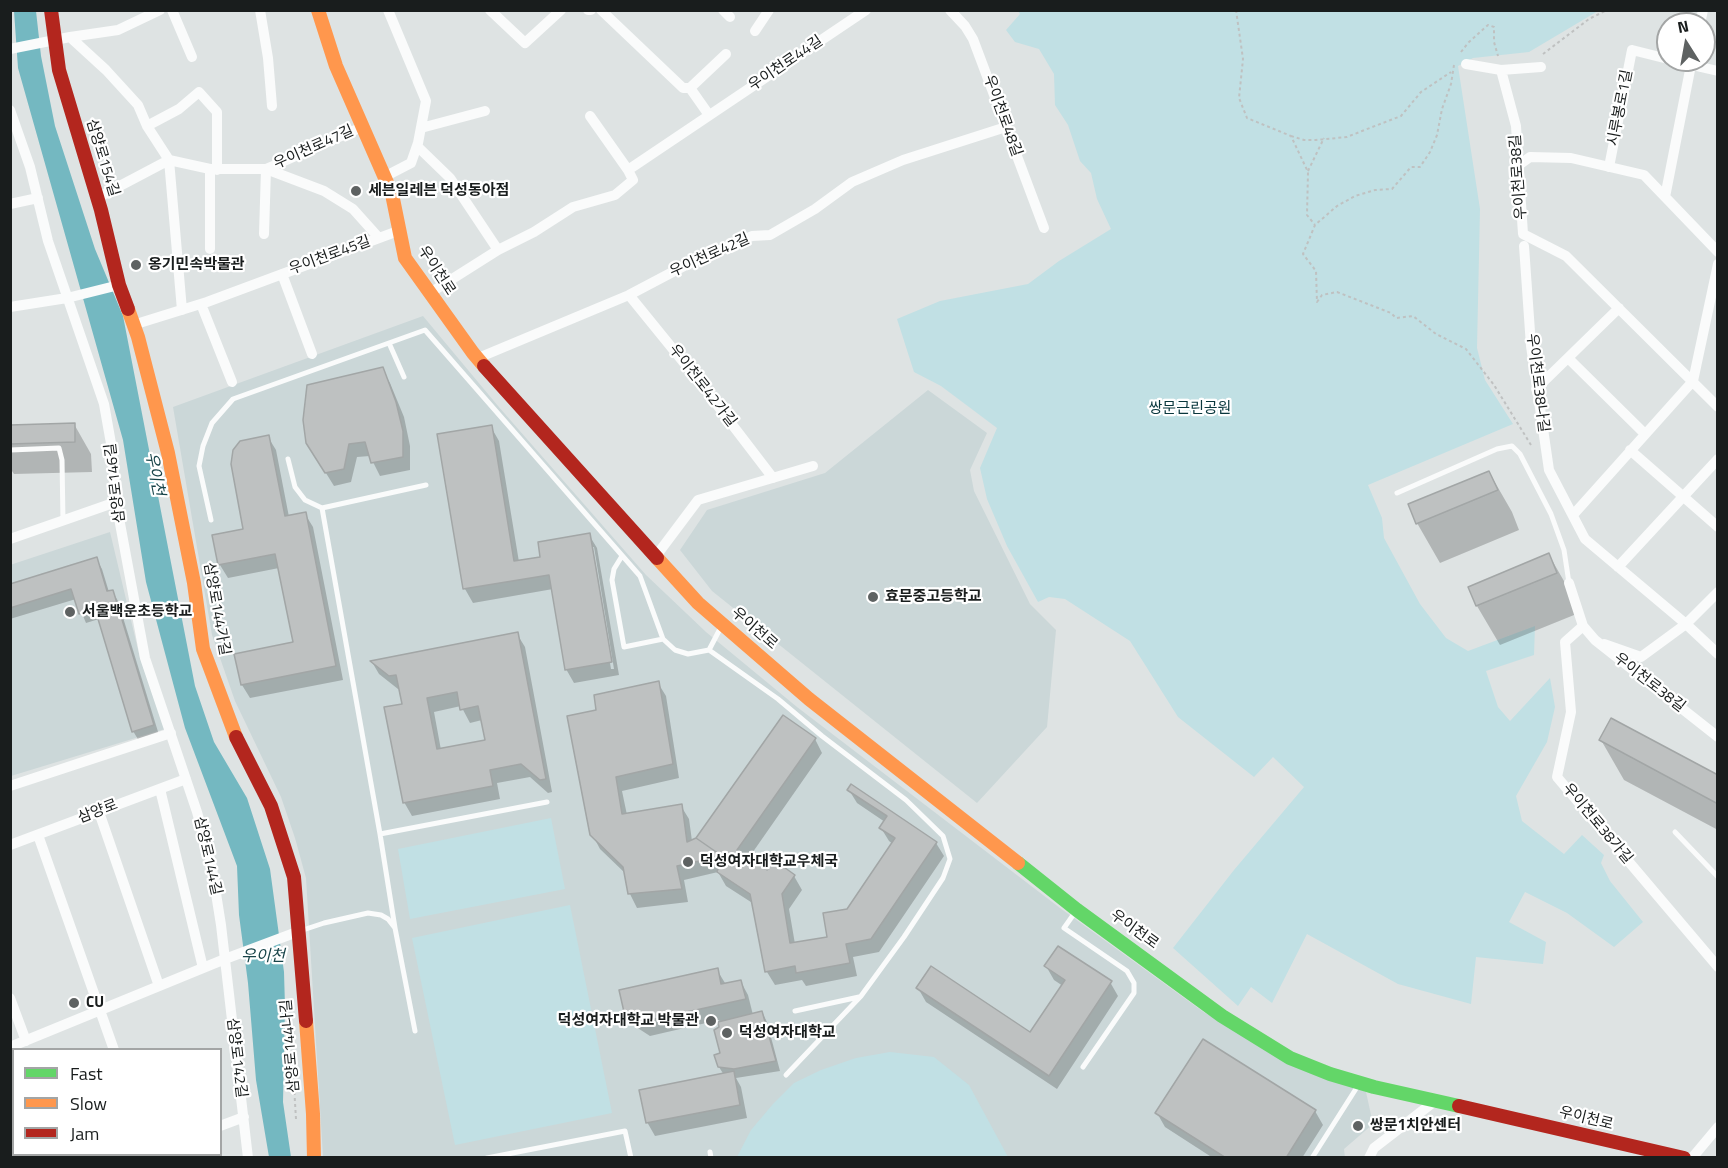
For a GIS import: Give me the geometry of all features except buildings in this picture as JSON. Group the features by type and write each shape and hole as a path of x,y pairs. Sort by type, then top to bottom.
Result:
{"street":[{"name":"삼양로154길","path":"51,10 54,40 71,113 97,198 119,285"},
{"path":"10,49 118,30 160,10"},
{"path":"172,10 192,57"},
{"path":"260,10 268,58 272,106"},
{"name":"우이천로","path":"318,10 336,66 392,194 405,258 430,293 478,358 698,603 818,706 1077,910 1222,1016 1280,1052 1330,1074 1360,1083 1684,1158"},
{"path":"384,177 411,163 417,146 426,101 388,10"},
{"path":"490,10 525,43 561,10"},
{"path":"602,10 683,88 690,88 726,54"},
{"path":"755,31 769,10"},
{"name":"우이천로48길","path":"950,10 965,26 973,39 1044,228"},
{"name":"우이천로44길","path":"628,170 863,11"},
{"path":"70,37 106,70 138,105 147,126 169,160 182,310"},
{"name":"시루봉로1길","path":"1610,167 1632,51 1656,57"},
{"path":"1466,64 1501,70 1541,67"},
{"name":"우이천로38길","path":"1501,70 1516,126 1523,234 1566,256 1718,407"},
{"path":"1665,197 1690,72"},
{"path":"690,88 709,115"},
{"path":"147,126 179,109 199,92 217,112 210,249"},
{"name":"삼양로146길","path":"10,110 30,167 48,241 104,404 112,449 116,502 145,658 171,733"},
{"path":"421,128 485,111"},
{"path":"430,293 498,250 534,232 573,207 615,195 633,180 590,116"},
{"name":"우이천로47길","path":"169,160 214,170 266,169 362,127"},
{"name":"우이천로42길","path":"478,358 629,295 684,266 752,236 770,236 815,209 852,182 903,160 1006,127"},
{"path":"417,146 450,178 498,250"},
{"name":"시루봉로1길","path":"1519,165 1530,157 1571,158 1644,175 1718,252"},
{"path":"97,198 169,160"},
{"name":"우이천로47길","path":"264,234 266,169"},
{"name":"우이천로45길","path":"266,169 334,197 353,209 379,238"},
{"path":"10,204 38,198"},
{"name":"우이천로45길","path":"133,325 201,304 398,231"},
{"name":"우이천로38나길","path":"1524,246 1531,346 1549,470 1585,539 1718,654"},
{"path":"1573,514 1693,381 1718,264"},
{"name":"우이천로45길","path":"282,274 312,354"},
{"path":"10,308 67,298 119,285"},
{"name":"삼양로144가길","path":"119,285 133,325 168,453 194,584 203,649 235,735 271,806 294,877 297,932"},
{"name":"우이천로42가길","path":"629,295 773,478"},
{"path":"201,304 232,382"},
{"path":"1536,388 1619,308"},
{"path":"1568,358 1645,434"},
{"path":"1630,450 1718,527"},
{"path":"1618,567 1718,459"},
{"path":"656,556 698,500 813,466"},
{"path":"10,539 116,502"},
{"path":"1569,583 1583,626"},
{"path":"1595,640 1641,657 1686,624 1718,592"},
{"name":"우이천로38길","path":"1583,626 1595,640 1718,737"},
{"name":"우이천로38가길","path":"1583,626 1565,642 1571,712 1557,777 1718,967"},
{"path":"10,786 171,733"},
{"name":"삼양로144길","path":"171,733 211,862 225,959"},
{"name":"삼양로","path":"10,845 186,779"},
{"name":"삼양로144길","path":"160,789 203,968"},
{"path":"99,812 159,986"},
{"path":"38,835 113,1048"},
{"path":"10,1047 297,932"},
{"name":"삼양로144나길","path":"297,932 313,1114 314,1158"},
{"name":"삼양로142길","path":"225,959 248,1158"},
{"path":"10,998 26,1041"},
{"path":"1369,1158 1374,1148 1436,1101"},
{"path":"222,1125 243,1117"},
{"path":"1692,1158 1718,1127"}],"lane":[{"path":"211,520 199,466 203,446 212,423 233,399 425,330 640,576 663,639 675,650 688,654 709,650 778,699 906,801 943,837 950,860 943,878 861,996 786,1075"},
{"path":"389,343 404,377"},
{"path":"1397,493 1497,449 1512,446 1521,454 1551,514 1564,550 1569,583"},
{"path":"10,450 59,448 62,460 63,521"},
{"path":"288,459 294,488 305,500 322,508 426,484"},
{"path":"322,508 415,1031"},
{"path":"622,556 614,569 612,580 624,647 663,639"},
{"path":"709,650 722,624"},
{"path":"381,834 547,802"},
{"path":"1675,832 1718,877"},
{"path":"1077,910 1064,928 1127,971 1134,983 1134,993 1083,1067"},
{"path":"297,932 368,913 381,915 388,919 395,928"},
{"path":"795,1011 861,996"},
{"path":"1312,1158 1360,1083"},
{"path":"487,1158 625,1131 631,1158"}],"path":[{"path":"1236,10 1243,59 1239,98 1246,118 1304,140 1347,137 1401,116 1421,92 1451,72"},
{"path":"1536,56 1546,52 1589,19 1607,10"},
{"path":"1499,57 1494,42 1494,27 1488,25 1468,43 1458,57 1451,72 1451,84 1442,109 1437,135 1420,167 1411,167 1392,189 1375,190 1355,196 1337,206 1315,225 1303,254 1316,272 1317,302 1322,295 1337,292 1391,313 1395,318 1413,316 1436,334 1467,349 1494,386 1531,445 1544,441"},
{"path":"1291,136 1308,172"},
{"path":"1315,225 1306,215 1308,172 1324,138"}],"shaded area":[{"name":"덕성여자대학교","path":"423,316 498,406 646,575 706,632 797,707 1060,908 1205,1013 1366,1092 1373,1124 1344,1149 1345,1158 323,1157 306,878 281,797 235,701 212,635 173,407"},
{"name":"효문중고등학교","path":"928,390 987,433 970,470 974,491 1030,604 1056,630 1047,727 977,803 712,591 680,550 707,510 825,473"},
{"name":"서울백운초등학교","path":"110,532 140,658 165,729 11,776 10,565"}],"green space":[{"name":"쌍문근린공원","path":"1018,11 1598,11 1529,52 1473,58 1458,66 1480,209 1477,348 1485,380 1513,424 1368,485 1382,518 1384,538 1420,604 1446,638 1468,651 1535,626 1534,655 1486,671 1498,707 1510,721 1550,678 1555,707 1547,742 1516,796 1522,821 1564,854 1582,835 1604,855 1601,863 1610,881 1643,922 1614,947 1567,913 1525,892 1509,922 1546,942 1543,964 1476,957 1471,1004 1398,984 1307,934 1272,1003 1251,987 1238,1006 1173,948 1234,870 1304,787 1273,757 1254,777 1178,717 1130,641 1065,599 1049,597 1038,602 1007,546 987,499 980,468 997,428 941,386 914,372 897,319 940,301 1028,284 1059,261 1111,229 1097,199 1091,173 1080,161 1068,125 1055,105 1054,74 1039,49 1015,42 1006,30 1020,14"},
{"path":"551,818 565,889 410,919 398,849"},
{"path":"570,905 612,1113 455,1145 412,938"},
{"path":"890,1052 934,1057 969,1085 1008,1157 737,1157 751,1130 794,1083 821,1070 856,1058"}],"water":[{"name":"우이천","path":"14,11 36,11 41,56 55,126 95,249 123,316 195,686 214,742 247,798 270,869 284,972 283,1102 291,1157 269,1157 256,1080 248,983 239,915 237,866 185,728 146,582 123,440 18,68"}],"traffic: fast":[{"path":"1018,863 1077,910 1222,1016 1290,1058 1330,1074 1374,1087 1459,1106"}],"traffic: slow":[{"path":"318,10 336,66 392,194 405,258 484,366"},
{"path":"128,309 138,337 168,453 194,583 203,649 236,737"},
{"path":"657,558 698,603 809,699 1018,863"},
{"path":"306,1021 314,1158"}],"traffic: jam":[{"path":"51,10 59,70 101,210 119,285 128,309"},
{"path":"484,366 657,558"},
{"path":"236,737 271,806 294,877 306,1021"},
{"path":"1459,1106 1684,1158"}],"place":[{"name":"세븐일레븐 덕성동아점","path":"356,191"},
{"name":"옹기민속박물관","path":"136,265"},
{"name":"효문중고등학교","path":"873,597"},
{"name":"서울백운초등학교","path":"70,612"},
{"name":"덕성여자대학교우체국","path":"688,862"},
{"name":"CU","path":"74,1003"},
{"name":"덕성여자대학교 박물관","path":"711,1021"},
{"name":"덕성여자대학교","path":"727,1033"},
{"name":"쌍문1치안센터","path":"1358,1126"}]}
